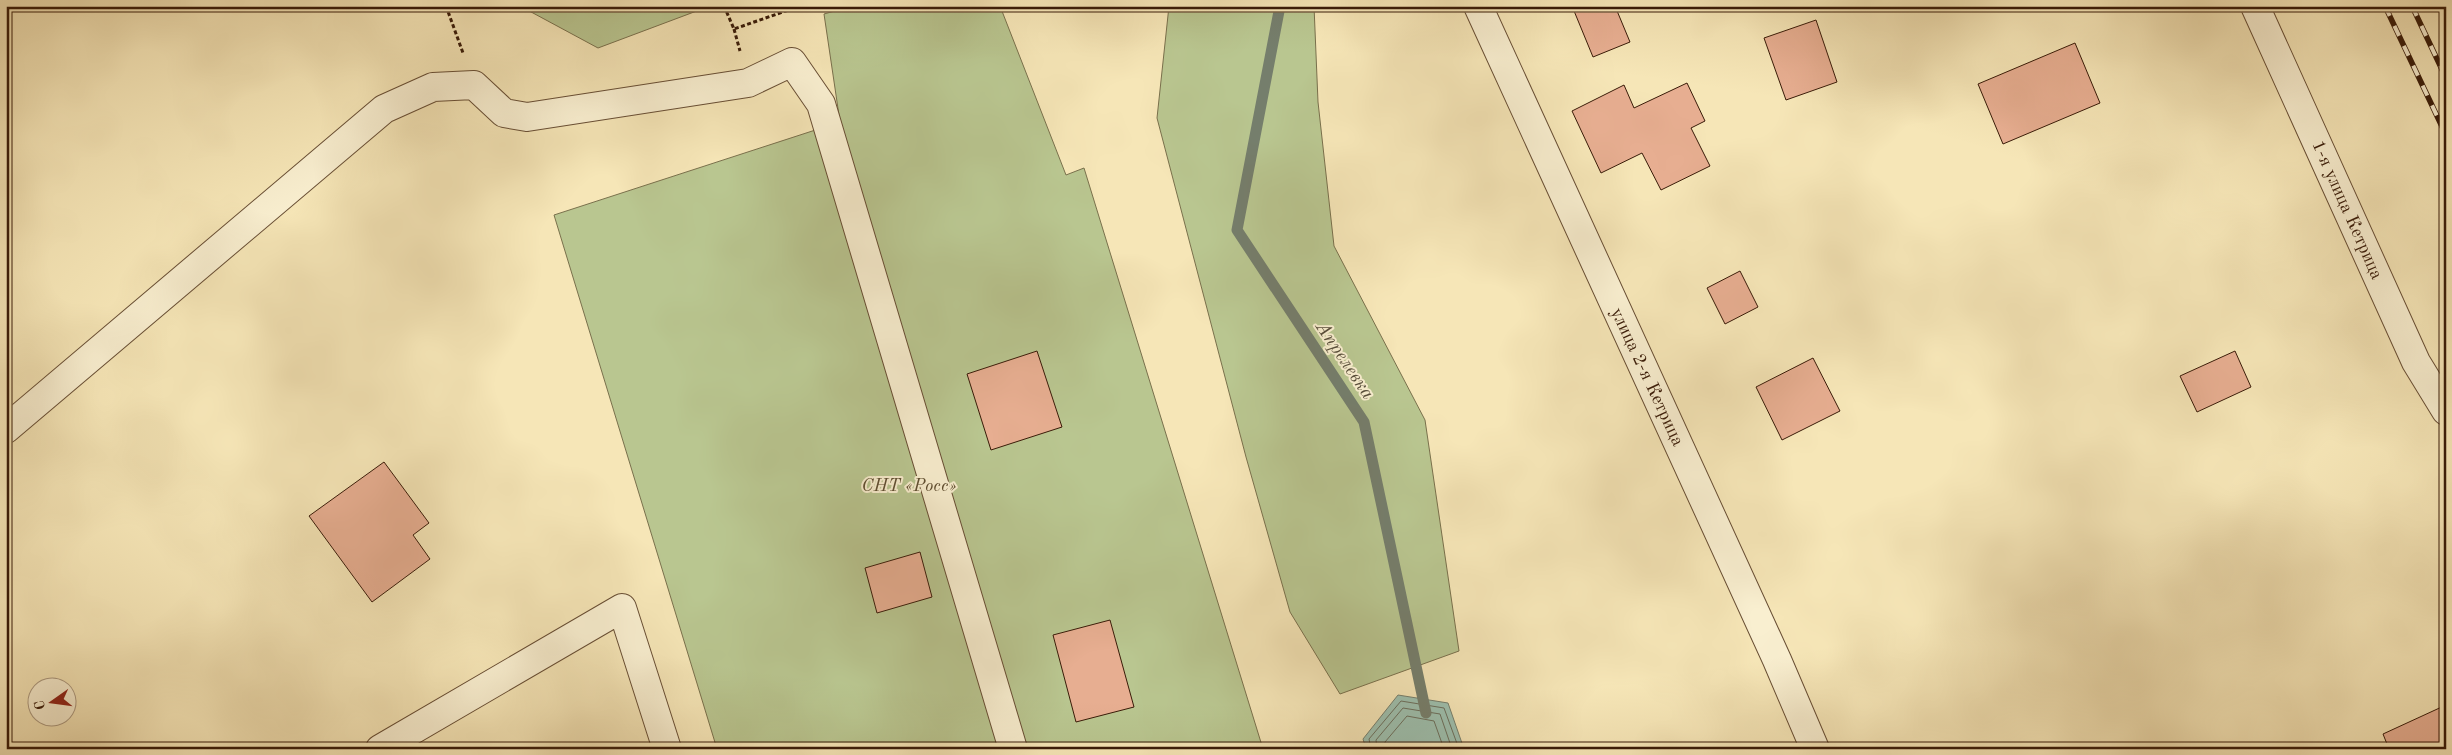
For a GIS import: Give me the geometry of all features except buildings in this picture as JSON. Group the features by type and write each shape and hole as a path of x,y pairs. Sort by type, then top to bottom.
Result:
{"street":[{"name":"улица 2-я Кетрица","path":"1478,6 1777,660 1815,749"},
{"name":"1-я улица Кетрица","path":"2255,6 2416,362 2446,411"},
{"path":"6,429 384,109 433,88 474,85 504,113 527,117 748,83 792,62 821,104 1013,749"},
{"path":"380,749 622,608 667,749"}],"path":[{"path":"446,6 474,85"},
{"path":"724,6 734,28 800,6"}],"green space":[{"path":"520,6 710,6 598,48"},
{"name":"СНТ «Росс»","path":"852,6 1000,6 1066,175 1084,168 1263,749 717,749 554,215 840,122 824,14"},
{"path":"1169,6 1314,6 1318,102 1334,246 1425,420 1459,651 1340,694 1290,612 1246,457 1157,118"}],"water":[{"path":"1398,695 1448,703 1464,749 1366,749 1363,739"}],"waterway":[{"name":"Апрелевка","path":"1280,6 1237,230 1364,422 1426,713"}],"railway":[{"path":"2385,6 2446,135"},
{"path":"2412,6 2446,78"}]}
